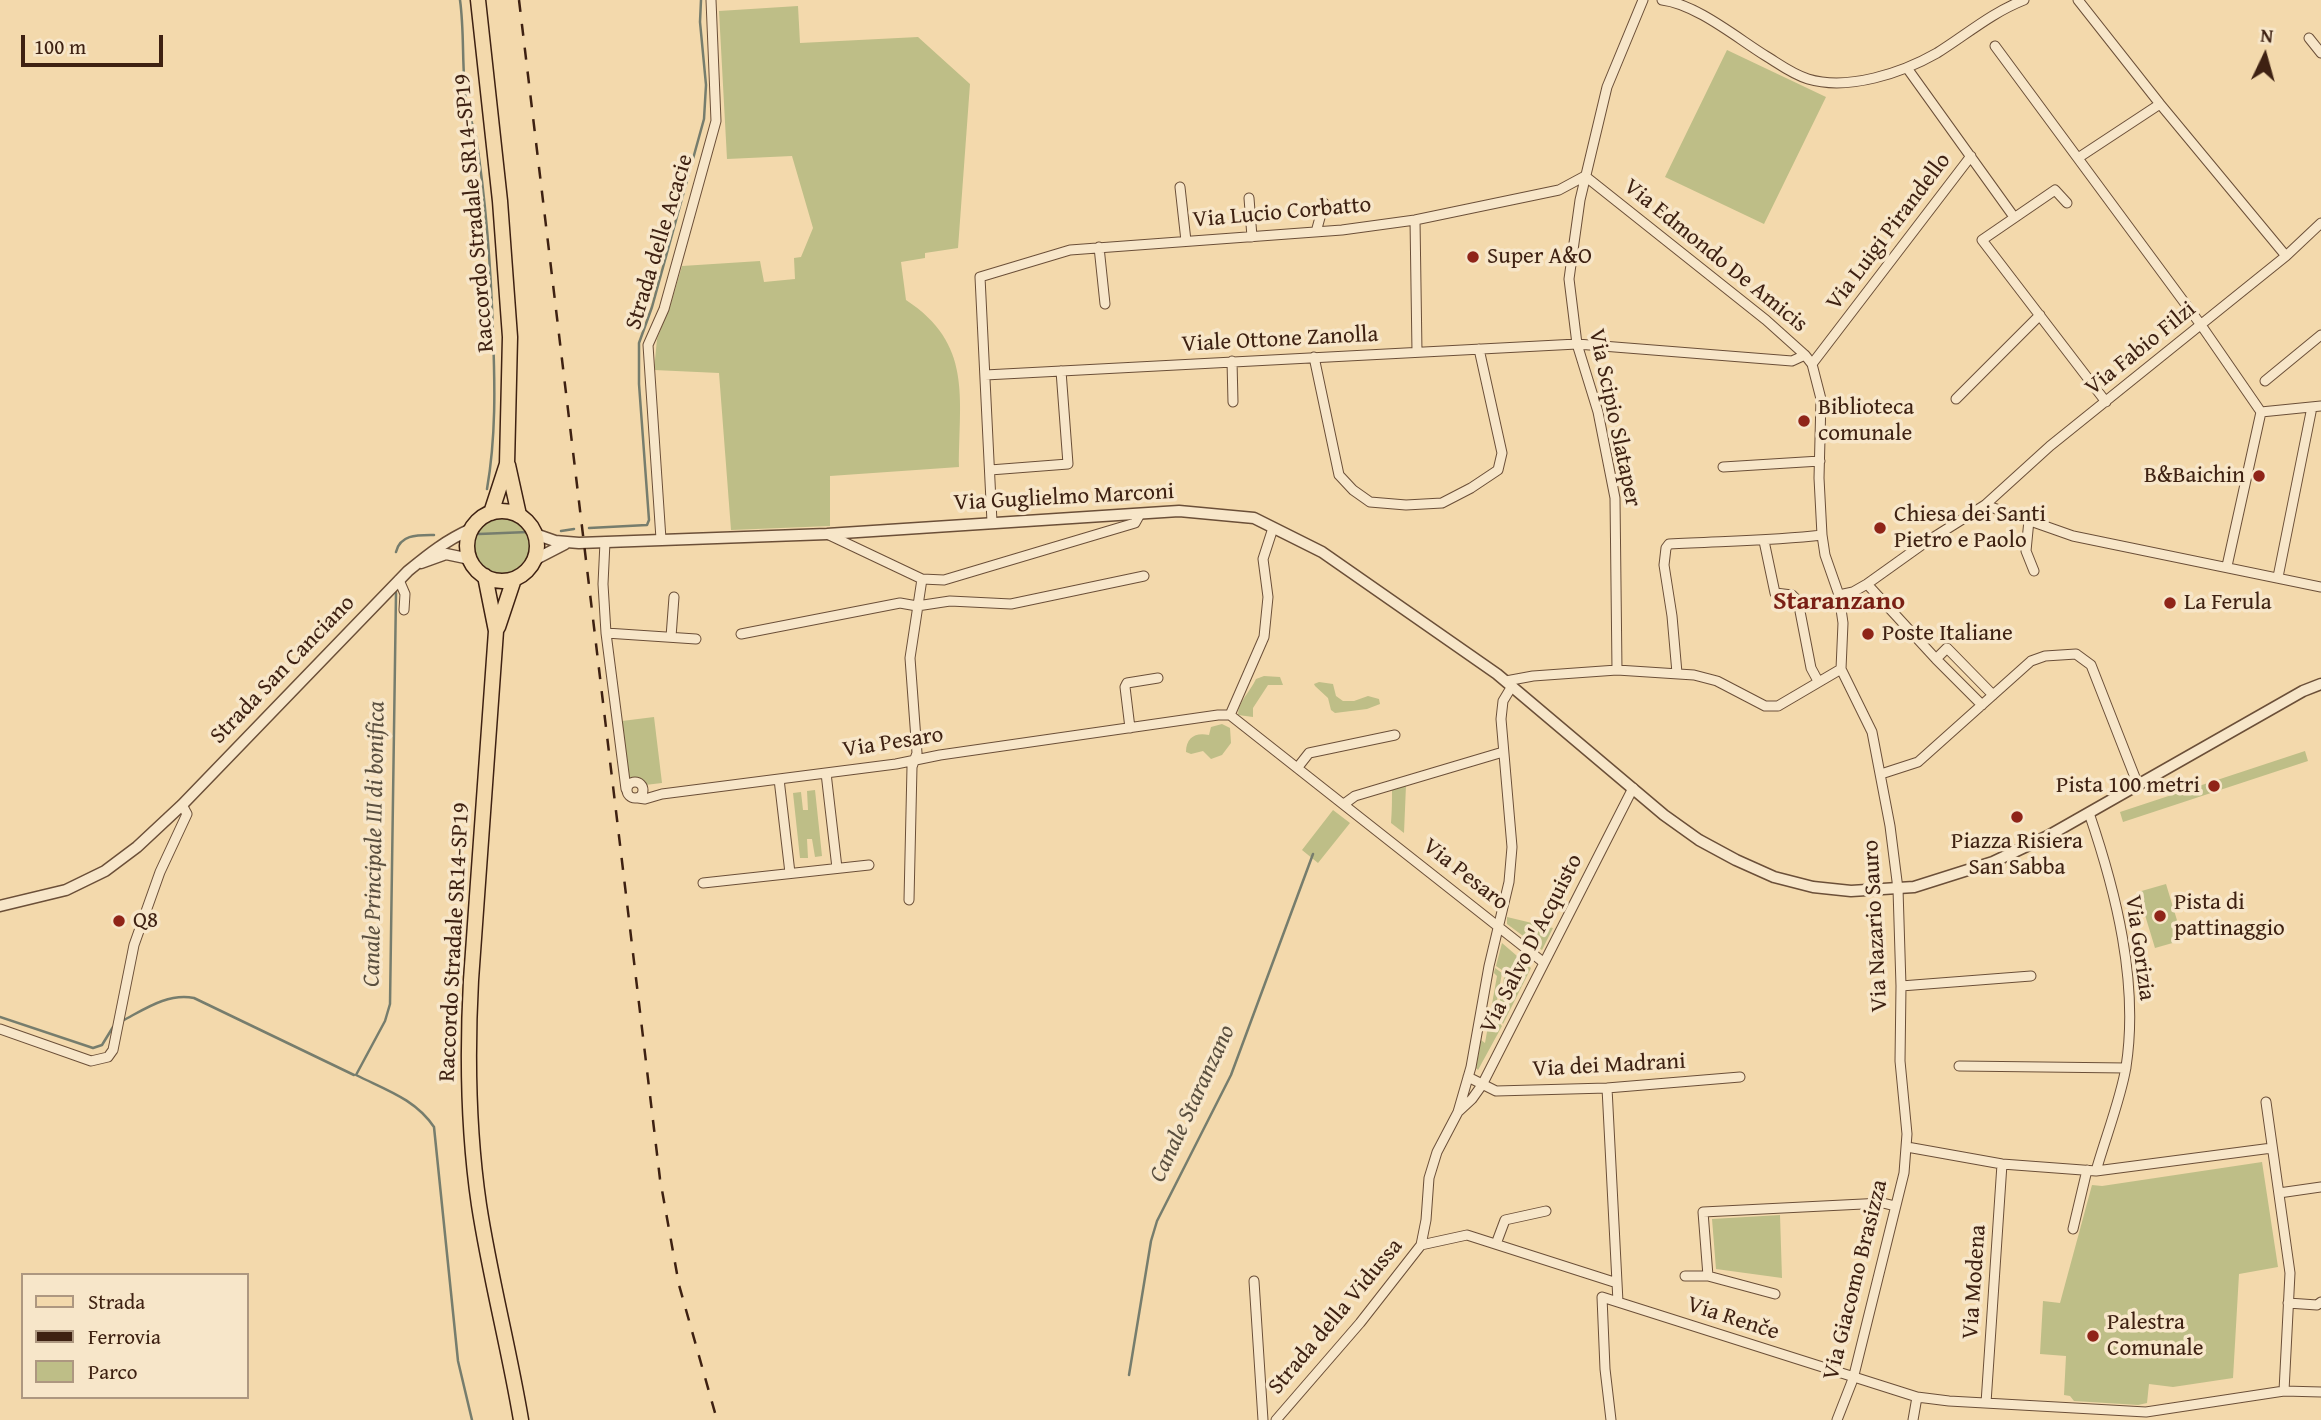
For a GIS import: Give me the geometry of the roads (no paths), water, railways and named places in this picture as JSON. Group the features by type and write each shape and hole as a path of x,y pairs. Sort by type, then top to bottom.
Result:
{"main road":[{"name":"Raccordo Stradale SR14-SP19","path":"478,0 508,285 511,371 508,464 519,515 535,534"},
{"name":"Raccordo Stradale SR14-SP19","path":"491,513 508,464"},
{"path":"470,558 468,539 476,522 491,513 510,512 519,515"},
{"path":"534,560 537,552 535,534"},
{"name":"Raccordo Stradale SR14-SP19","path":"470,558 473,566 485,576 496,631"},
{"name":"Raccordo Stradale SR14-SP19","path":"521,1420 479,1206 469,1092 468,1038 496,631 514,579 529,568 534,560"},
{"path":"485,576 504,581 514,579"}],"street":[{"name":"Strada delle Acacie","path":"661,539 648,345 664,309 716,121 711,0"},
{"path":"1586,176 1607,87 1643,0"},
{"path":"1662,0 1689,9 1794,74 1829,83 1862,80 1907,68 1936,53 2005,7 2024,0"},
{"path":"2078,0 2286,256"},
{"path":"2309,38 2321,53"},
{"path":"1995,46 2201,325 2261,412 2227,566"},
{"path":"1907,68 2014,218"},
{"path":"2078,158 2160,104"},
{"name":"Via Luigi Pirandello","path":"1812,364 1971,156"},
{"name":"Via Lucio Corbatto","path":"985,375 979,277 1070,250 1316,232 1415,220 1559,190 1586,176"},
{"name":"Via Scipio Slataper","path":"1586,176 1569,279 1577,344 1598,412 1615,498 1617,670"},
{"name":"Via Edmondo De Amicis","path":"1586,176 1766,320 1812,364 1821,399 1822,535 1825,555 1839,595 1843,623 1841,668"},
{"path":"1180,187 1186,241"},
{"path":"1559,190 1580,200"},
{"path":"2067,203 2055,190 1982,240 2106,402"},
{"path":"1250,198 1252,237"},
{"path":"1316,232 1324,202"},
{"path":"1415,220 1417,352"},
{"name":"Via Fabio Filzi","path":"1839,595 1853,592 1867,584 1985,505 2050,446 2286,256 2321,223"},
{"path":"1100,247 1105,304"},
{"path":"1956,399 2040,315"},
{"path":"2266,381 2321,335"},
{"name":"Viale Ottone Zanolla","path":"985,375 1577,344 1792,361 1805,355"},
{"path":"1314,357 1339,475 1353,490 1370,502 1406,505 1442,503 1497,470 1502,453 1479,349"},
{"path":"1232,361 1233,402"},
{"path":"990,470 1068,464 1061,371"},
{"path":"985,375 992,522"},
{"path":"2261,412 2316,407 2278,577"},
{"path":"1723,467 1820,460"},
{"path":"1985,505 2073,537 2321,587"},
{"name":"Via Guglielmo Marconi","path":"535,534 568,543 827,534 1179,511 1254,518 1322,552 1509,684 1664,815 1699,840 1774,877 1813,887 1851,891 1914,887 1993,862 2038,841 2304,691 2321,684"},
{"path":"827,534 922,579 944,580 1135,523 1140,514"},
{"path":"2029,520 2026,551 2034,571"},
{"path":"1230,715 1264,637 1268,597 1263,559 1273,528"},
{"name":"Strada San Canciano","path":"0,906 66,890 105,871 137,848 183,805 427,553 450,538 471,529"},
{"path":"1677,673 1664,565 1669,544 1764,541 1822,535"},
{"path":"1764,541 1775,593 1792,595 1798,601 1811,668 1818,681"},
{"path":"605,542 603,584 606,634 626,789 628,796 641,793"},
{"name":"Via Guglielmo Marconi","path":"534,560 568,543"},
{"name":"Strada San Canciano","path":"415,566 446,554 470,558"},
{"path":"741,634 900,603 917,606 950,601 1011,604 1144,576"},
{"path":"909,900 912,767 915,759 916,723 910,658 922,579"},
{"path":"399,580 405,594 404,610"},
{"path":"1867,584 1982,705"},
{"path":"671,637 674,597"},
{"path":"606,634 696,639"},
{"path":"1936,659 1947,648 1993,695"},
{"path":"1881,774 1918,762 2031,661 2045,656 2076,654 2091,665 2138,785"},
{"path":"1509,684 1545,675 1617,670 1695,674 1717,681 1765,706 1779,706 1841,668"},
{"name":"Via Nazario Sauro","path":"1841,668 1872,732 1898,889 1900,1061 1907,1147"},
{"path":"1130,727 1125,687 1127,682 1158,678"},
{"name":"Strada della Vidussa","path":"1276,1420 1367,1315 1421,1245 1432,1165 1458,1112 1468,1077 1489,966 1509,881 1512,847 1501,719 1502,705 1509,684"},
{"name":"Via Pesaro","path":"626,789 633,781 639,783 645,799 662,794 896,764 1130,727 1230,715 1543,962"},
{"path":"1297,767 1309,753 1395,735"},
{"path":"1344,804 1355,796 1503,752"},
{"path":"826,773 837,868"},
{"path":"779,779 790,873"},
{"name":"Via Salvo D'Acquisto","path":"1458,1112 1482,1085 1633,788"},
{"path":"0,1029 91,1061 108,1056 113,1050 134,945 160,872 187,814 183,805"},
{"name":"Via Gorizia","path":"2073,1229 2126,1068 2129,994 2115,899 2089,813"},
{"path":"704,883 869,865"},
{"path":"1901,986 2031,976"},
{"path":"1959,1066 2126,1068"},
{"path":"1468,1077 1482,1085"},
{"name":"Via dei Madrani","path":"1482,1085 1496,1091 1607,1088 1740,1077"},
{"path":"1607,1088 1618,1302"},
{"path":"2266,1102 2290,1273 2284,1391"},
{"path":"1907,1147 2001,1164 2092,1170 2272,1147"},
{"name":"Via Giacomo Brasizza","path":"1837,1420 1853,1378 1904,1172 1907,1147"},
{"name":"Via Modena","path":"1986,1403 2001,1164"},
{"path":"2278,1193 2321,1187"},
{"path":"1707,1276 1703,1212 1882,1203 1895,1206"},
{"path":"1496,1244 1505,1220 1546,1211"},
{"path":"1421,1245 1467,1235 1617,1283"},
{"path":"1685,1276 1707,1276 1775,1294"},
{"name":"Strada della Vidussa","path":"1254,1281 1263,1420"},
{"name":"Via Renče","path":"1611,1420 1605,1369 1602,1297 1917,1397 2146,1412 2284,1391 2321,1392"},
{"path":"2288,1303 2317,1305 2321,1302"},
{"path":"1913,1420 1917,1397"},
{"path":"2090,1420 2091,1409"}],"waterway":[{"path":"460,0 465,93 480,161 491,285 494,412 487,489"},
{"name":"Canale Principale III di bonifica","path":"589,528 647,525 649,520 639,384 639,343 652,307 704,119 706,85 700,22 701,0"},
{"name":"Canale Principale III di bonifica","path":"561,531 574,529"},
{"name":"Canale Principale III di bonifica","path":"479,534 528,532"},
{"name":"Canale Principale III di bonifica","path":"396,552 401,542 406,539 434,535"},
{"name":"Canale Principale III di bonifica","path":"396,593 390,1004 385,1021 356,1075 409,1102 434,1127 458,1361 472,1420"},
{"name":"Canale Staranzano","path":"1129,1375 1151,1241 1157,1221 1231,1075 1313,854"},
{"path":"122,1021 165,1000 194,998 354,1075"},
{"path":"0,1017 93,1048 102,1045 113,1027"}],"railway":[{"path":"519,0 660,1179 679,1285 717,1420"}],"place":[{"name":"Super A&O","path":"1473,257"},
{"name":"Biblioteca comunale","path":"1804,421"},
{"name":"B&Baichin","path":"2259,476"},
{"name":"Chiesa dei Santi Pietro e Paolo","path":"1880,528"},
{"name":"La Ferula","path":"2170,603"},
{"name":"Poste Italiane","path":"1868,634"},
{"name":"Pista 100 metri","path":"2214,786"},
{"name":"Piazza Risiera San Sabba","path":"2017,817"},
{"name":"Pista di pattinaggio","path":"2160,916"},
{"name":"Q8","path":"119,921"},
{"name":"Palestra Comunale","path":"2093,1336"}],"district":[{"name":"Staranzano","path":"1839,602"}]}
